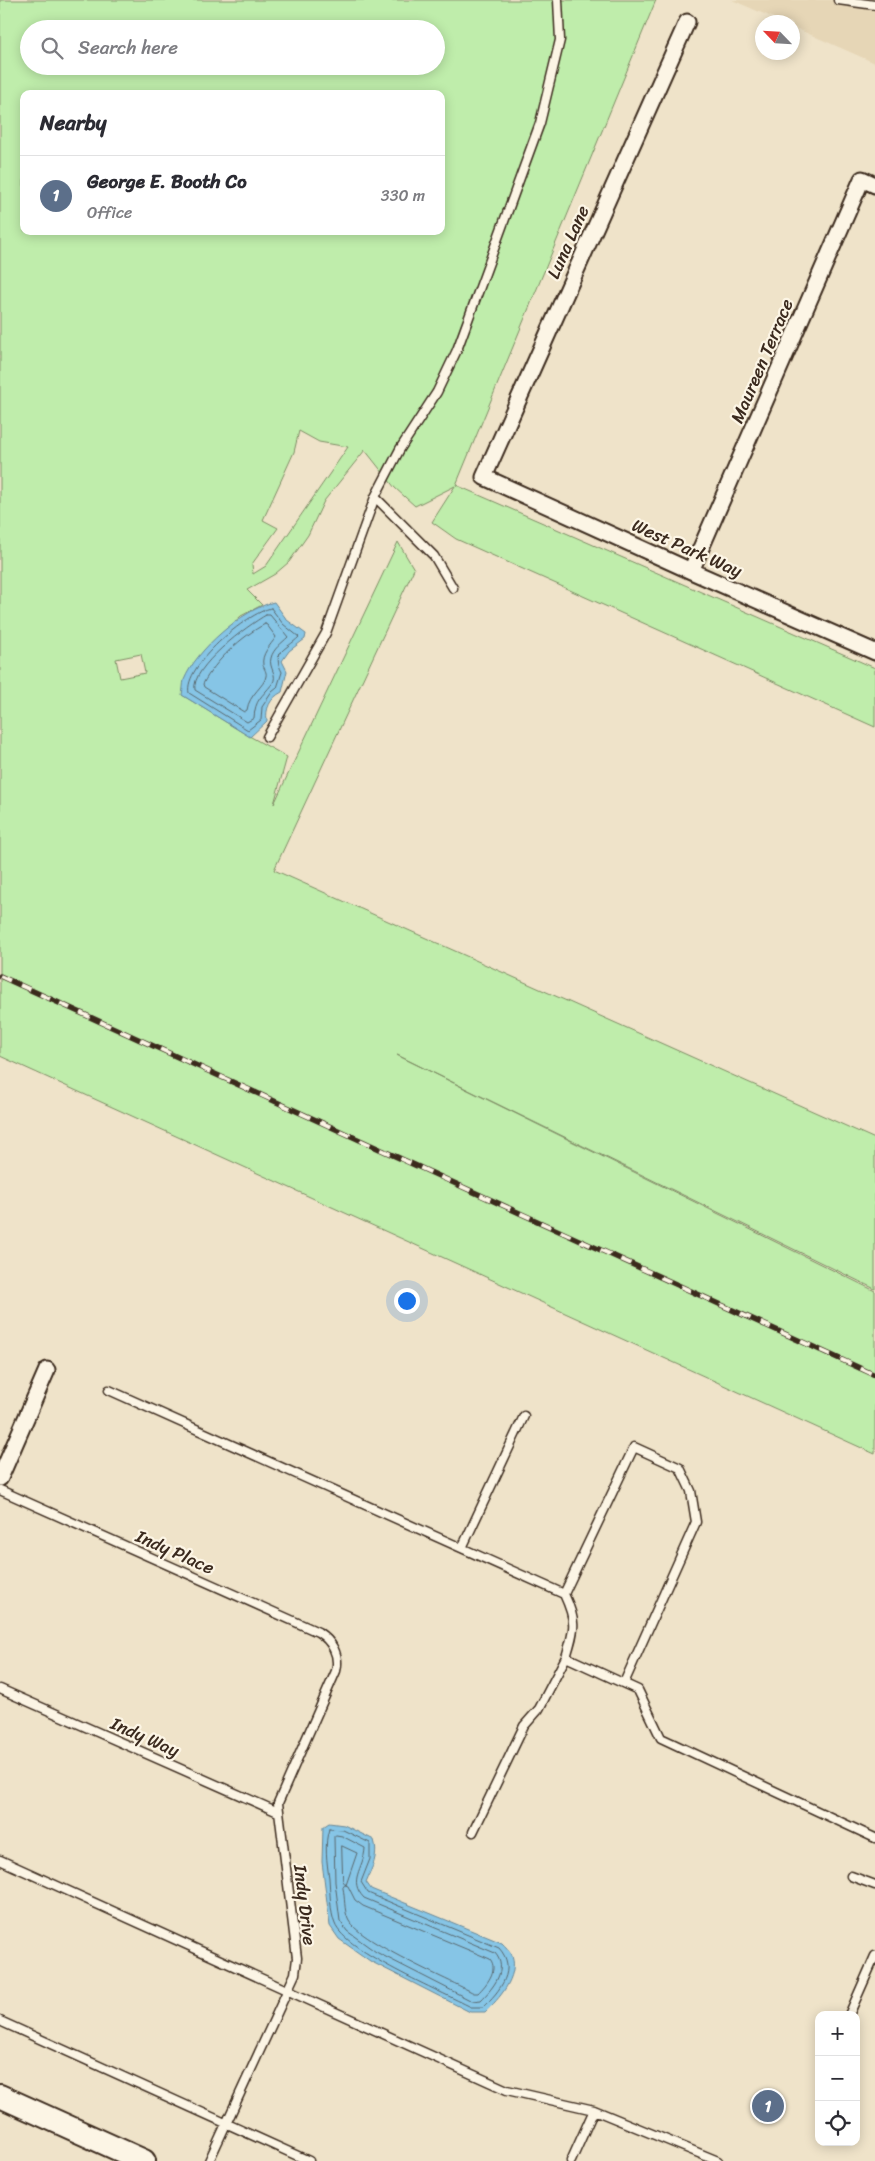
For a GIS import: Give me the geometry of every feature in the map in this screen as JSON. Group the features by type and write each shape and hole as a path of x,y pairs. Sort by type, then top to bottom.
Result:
{"main road":[{"path":"0,2096 144,2161"}],"street":[{"name":"Luna Lane","path":"484,477 687,22"},
{"name":"Maureen Terrace","path":"691,571 862,179 875,185"},
{"name":"West Park Way","path":"484,477 875,652"},
{"path":"0,1478 47,1370"}],"lane":[{"path":"267,737 326,633 374,497 400,449 438,392 458,350 540,123 560,40 558,0"},
{"path":"838,0 875,5"},
{"path":"374,497 434,556 453,588"},
{"path":"109,1390 564,1594 573,1612 574,1630 566,1657 539,1709 524,1726 473,1832"},
{"path":"462,1548 524,1416"},
{"path":"564,1594 634,1447 680,1468 691,1491 696,1522 624,1683"},
{"name":"Indy Place","path":"0,1490 318,1632 334,1648"},
{"name":"Indy Drive","path":"210,2161 289,1991 295,1974 297,1958 278,1812 279,1798 336,1671 337,1657 334,1648"},
{"path":"566,1657 638,1690 661,1738 873,1838 875,1829"},
{"name":"Indy Way","path":"0,1689 278,1812"},
{"path":"0,1860 507,2090 594,2110 718,2161"},
{"path":"851,1876 875,1885"},
{"path":"850,2011 875,1956"},
{"path":"0,2021 309,2161"},
{"path":"571,2161 594,2110"}],"shaded area":[{"path":"732,0 875,0 875,63 800,30 800,15 767,15"}],"green space":[{"path":"0,0 656,0 456,485 875,668 875,727 456,539 432,522 455,486 415,506 395,488 365,450 324,501 308,535 289,562 275,574 247,590 262,605 241,616 226,630 182,695 287,757 274,804 398,542 414,569 274,870 875,1139 875,1289 397,1055 875,1291 875,1454 0,1056","holes":["299,431 319,442 348,447 266,566 253,574 252,564 278,528 263,520 294,452","141,654 145,673 120,678 116,659"]}],"water":[{"path":"274,602 287,620 306,634 305,639 289,651 282,661 287,671 282,692 274,697 269,704 267,721 250,737 182,695 184,680 199,656 222,632 249,613"},
{"path":"329,1823 344,1825 374,1840 376,1851 366,1882 371,1889 502,1943 509,1950 513,1963 510,1979 502,1994 485,2012 470,2012 370,1961 339,1939 330,1926 322,1862 323,1827"}],"railway":[{"path":"0,976 875,1375"}],"place":[{"name":"George E. Booth Co","path":"768,2106"}]}
